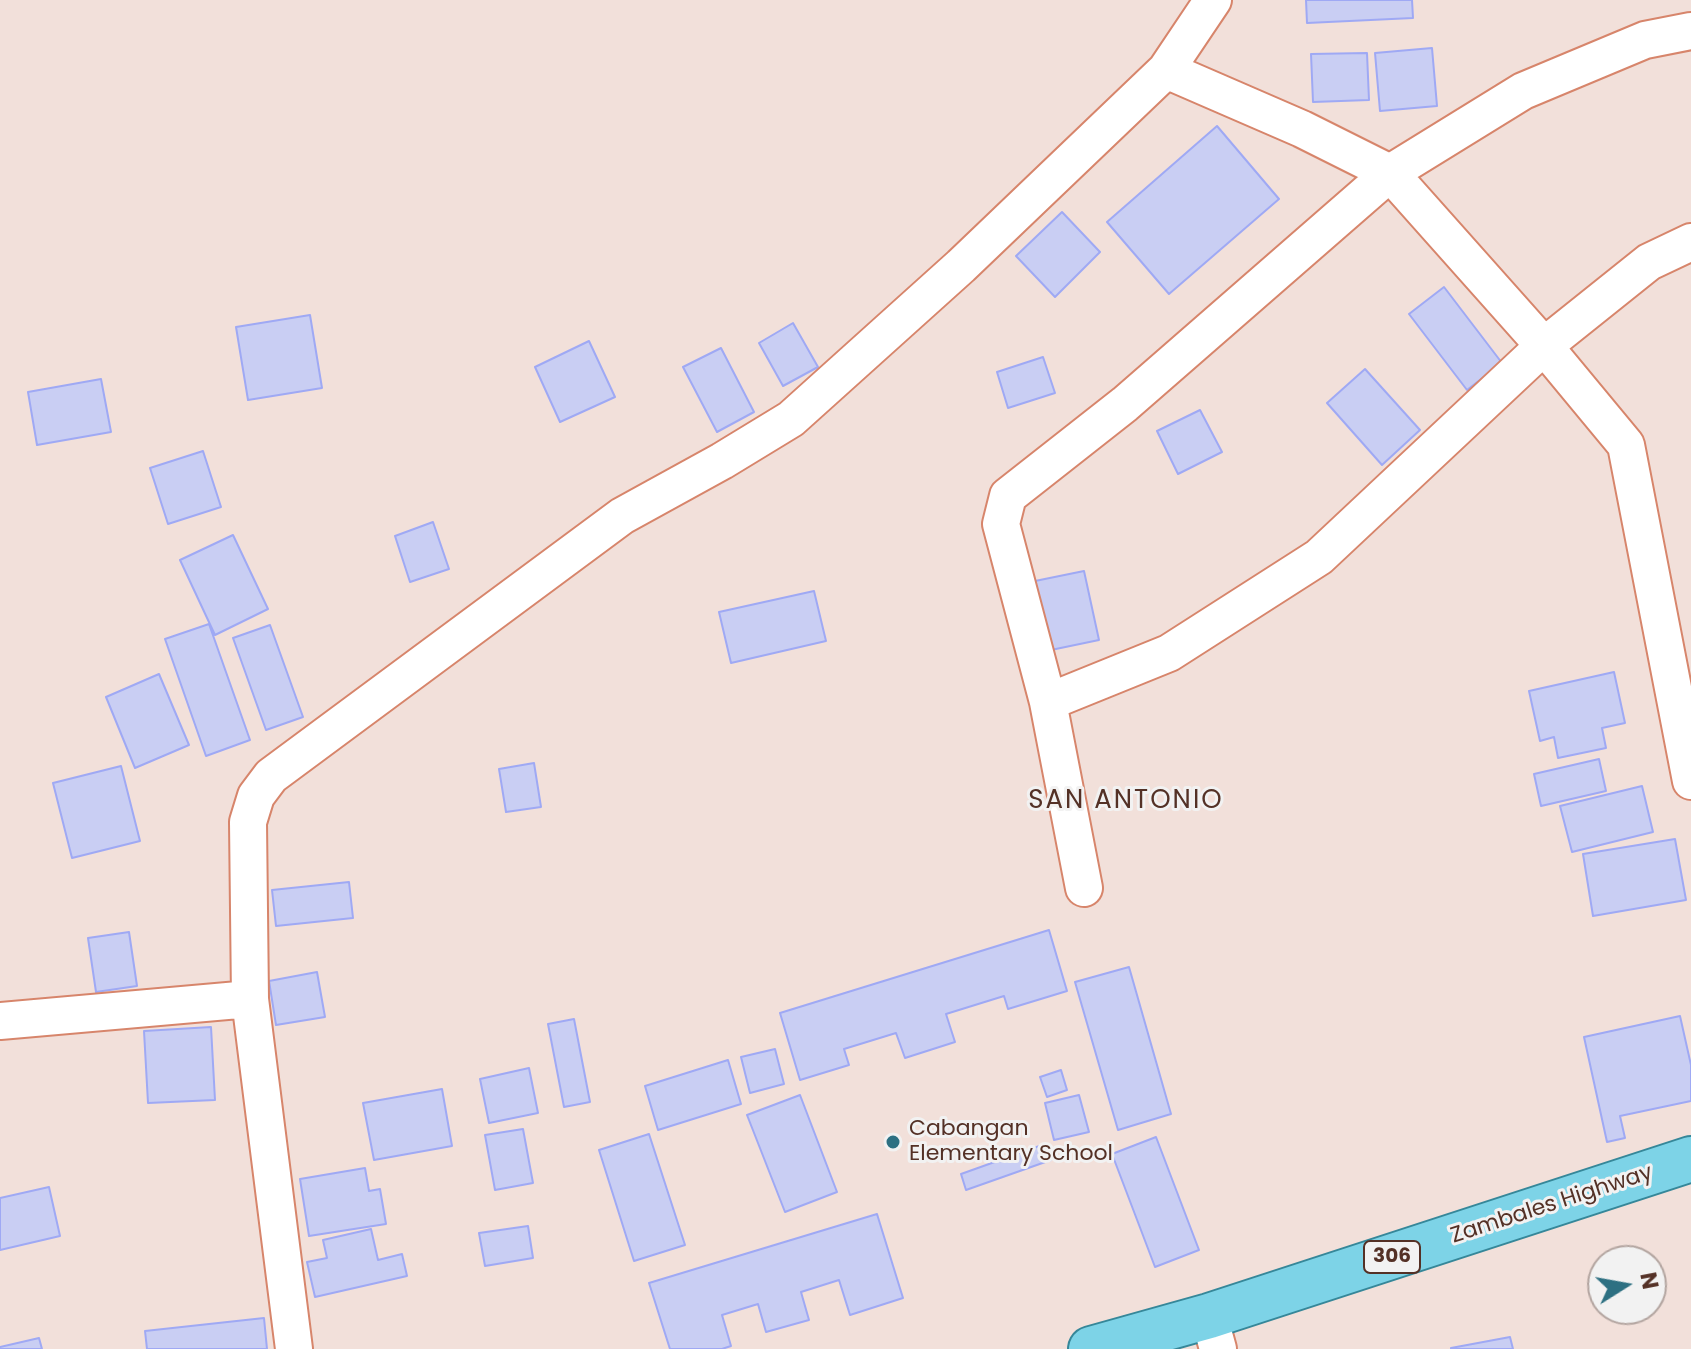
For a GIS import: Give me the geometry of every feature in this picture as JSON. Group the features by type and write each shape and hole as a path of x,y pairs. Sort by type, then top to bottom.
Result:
{"main road":[{"name":"Zambales Highway","path":"1091,1349 1213,1333 1691,1159"}],"street":[{"path":"294,1349 250,999 248,822 256,796 271,776 622,516 791,419 961,266 1166,70 1213,0"},
{"path":"1084,888 1048,702 1001,524 1008,496 1125,404 1390,173 1523,91 1645,40 1691,31"},
{"path":"1166,70 1302,129 1390,173 1544,346 1626,445 1691,781"},
{"path":"1048,702 1169,653 1319,557 1544,346 1649,262 1691,242"},
{"path":"0,1021 250,999"}],"building":[{"path":"1306,0 1412,0 1413,18 1307,23"},
{"path":"1432,48 1437,106 1380,111 1375,53"},
{"path":"1367,53 1369,100 1313,102 1311,54"},
{"path":"1217,126 1279,199 1169,294 1107,222"},
{"path":"1062,212 1100,252 1055,297 1016,256"},
{"path":"1444,287 1502,363 1467,390 1409,314"},
{"path":"310,315 322,388 248,400 236,327"},
{"path":"793,323 818,367 783,386 759,343"},
{"path":"589,341 615,397 560,422 535,367"},
{"path":"721,348 754,412 717,432 683,367"},
{"path":"1043,357 1055,393 1008,408 997,372"},
{"path":"1365,369 1420,430 1382,465 1327,403"},
{"path":"101,379 111,432 37,445 28,392"},
{"path":"1200,410 1222,452 1178,474 1157,431"},
{"path":"203,451 221,507 168,524 150,468"},
{"path":"433,522 449,569 410,582 395,536"},
{"path":"233,535 268,609 215,635 180,560"},
{"path":"1084,571 1099,640 1051,650 1035,581"},
{"path":"814,591 826,641 731,663 719,612"},
{"path":"209,624 250,740 206,756 165,639"},
{"path":"270,625 303,717 266,730 233,638"},
{"path":"1614,672 1625,723 1602,728 1606,748 1558,758 1554,737 1540,741 1529,691"},
{"path":"159,674 189,745 135,768 106,697"},
{"path":"1599,759 1606,791 1541,806 1534,774"},
{"path":"534,763 541,807 506,812 499,769"},
{"path":"121,766 140,841 72,858 53,783"},
{"path":"1642,786 1653,832 1572,852 1560,806"},
{"path":"1675,839 1686,900 1593,916 1583,854"},
{"path":"349,882 353,918 276,926 272,890"},
{"path":"1049,930 1067,991 1008,1009 1004,996 946,1014 955,1042 905,1058 896,1033 844,1049 849,1065 800,1080 780,1013"},
{"path":"129,932 137,986 96,992 88,938"},
{"path":"1129,967 1171,1114 1118,1130 1075,982"},
{"path":"317,972 325,1017 276,1025 269,981"},
{"path":"1680,1016 1691,1065 1691,1101 1620,1116 1625,1138 1607,1142 1584,1037"},
{"path":"574,1019 590,1102 564,1107 548,1024"},
{"path":"211,1027 215,1100 148,1103 144,1031"},
{"path":"775,1049 784,1084 750,1093 741,1057"},
{"path":"728,1060 741,1104 658,1130 645,1086"},
{"path":"529,1068 538,1113 489,1123 480,1079"},
{"path":"1061,1070 1067,1090 1047,1097 1040,1077"},
{"path":"442,1089 452,1146 374,1160 363,1103"},
{"path":"800,1095 837,1192 785,1212 747,1115"},
{"path":"1079,1095 1089,1132 1054,1140 1045,1103"},
{"path":"523,1129 533,1183 495,1190 485,1135"},
{"path":"649,1134 685,1245 634,1261 599,1150"},
{"path":"1156,1137 1199,1250 1155,1267 1112,1154"},
{"path":"1045,1144 1051,1160 966,1190 961,1174"},
{"path":"365,1168 369,1191 380,1189 386,1224 309,1236 300,1179"},
{"path":"49,1187 60,1236 0,1250 0,1198"},
{"path":"877,1214 903,1298 850,1315 839,1280 801,1292 809,1320 766,1332 758,1304 722,1315 731,1346 722,1349 670,1349 649,1283"},
{"path":"528,1226 533,1258 485,1266 479,1233"},
{"path":"371,1229 378,1260 402,1254 407,1276 315,1297 307,1262 327,1258 323,1240"},
{"path":"264,1318 267,1349 147,1349 145,1331"},
{"path":"1510,1337 1513,1349 1451,1349 1451,1348"},
{"path":"39,1338 42,1349 0,1349 0,1347"}],"place":[{"name":"Cabangan Elementary School","path":"893,1142"}],"district":[{"name":"SAN ANTONIO","path":"1126,801"}]}
